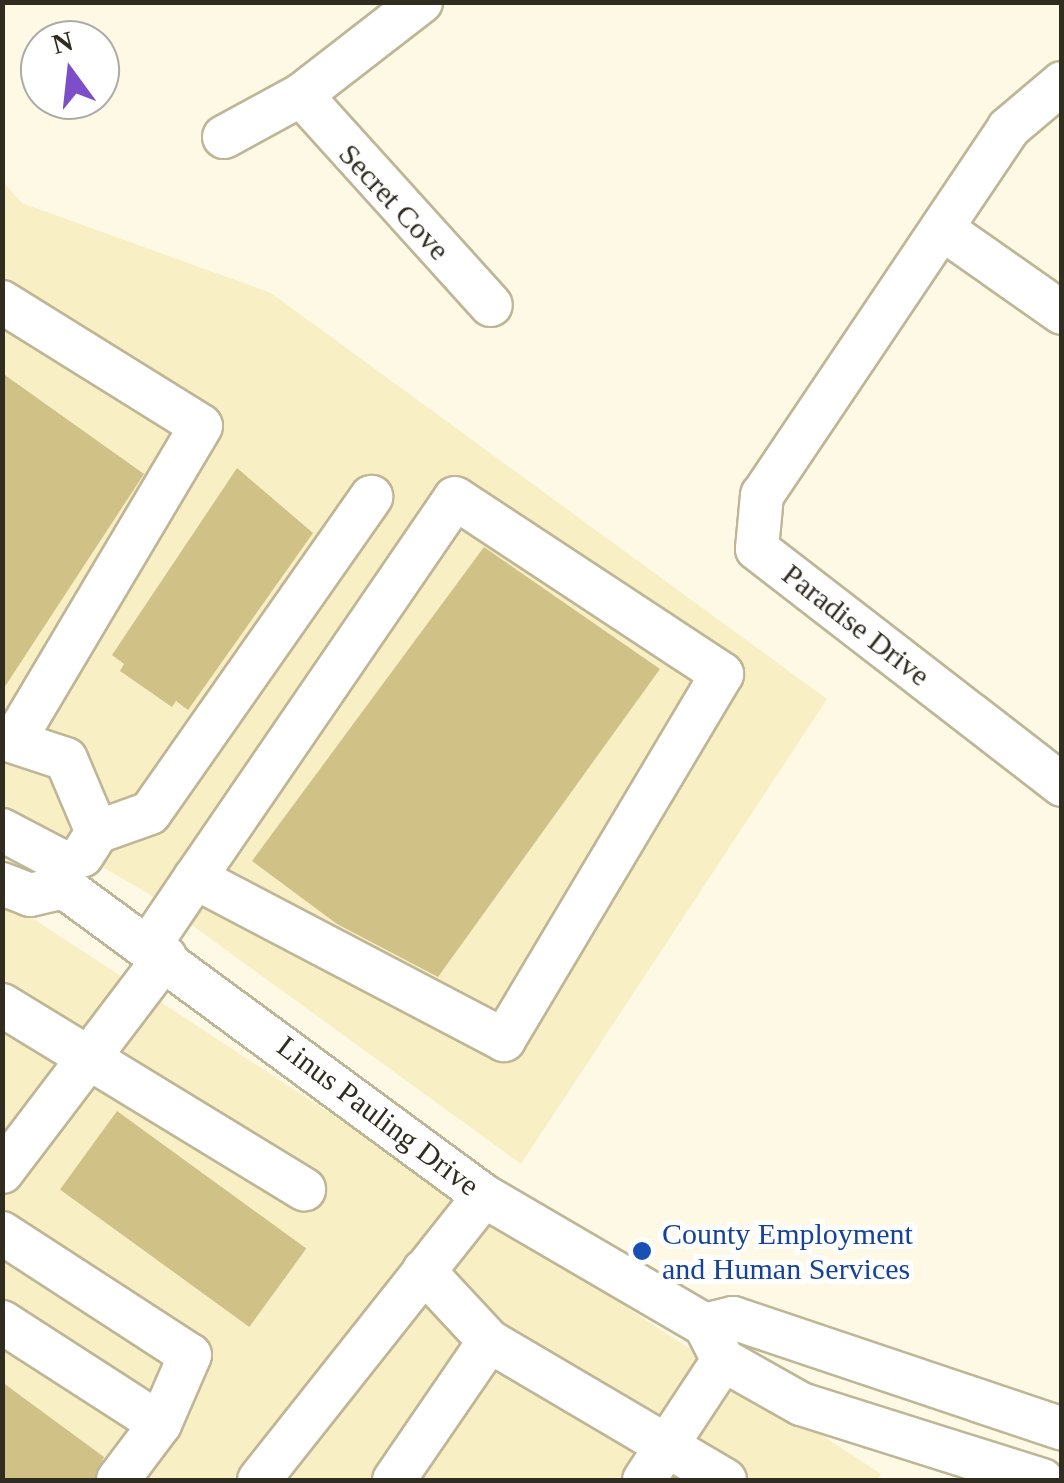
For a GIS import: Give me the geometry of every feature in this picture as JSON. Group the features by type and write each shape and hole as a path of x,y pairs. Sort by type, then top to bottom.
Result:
{"street":[{"path":"224,137 301,94 421,2"},
{"name":"Paradise Drive","path":"1062,83 1009,128 944,230 762,495 757,548 1062,785"},
{"name":"Secret Cove","path":"301,94 491,305"},
{"path":"944,230 1062,313"},
{"path":"2,302 201,426 8,740 66,758 97,832"},
{"path":"2,884 30,895 64,887 97,832 150,812 370,497"},
{"path":"2,1172 90,1058 157,952 195,878 455,498 722,674 504,1040 195,878"},
{"name":"Linus Pauling Drive","path":"2,830 57,859 64,887 484,1196 714,1342 800,1404 1042,1480"},
{"path":"2,1005 304,1188"},
{"path":"258,1480 484,1196"},
{"path":"2,1233 190,1355 160,1424 118,1480"},
{"path":"424,1272 489,1341 652,1464 725,1480"},
{"path":"652,1464 659,1416 733,1318 1062,1429"},
{"path":"2,1322 160,1424"},
{"path":"394,1480 489,1341"}],"shaded area":[{"path":"2,181 22,203 271,293 827,699 521,1164 149,894 3,809"},
{"path":"2,906 23,912 881,1474 877,1480 3,1480"}],"building":[{"path":"2,373 144,474 2,691"},
{"path":"237,468 313,533 188,710 176,701 172,707 120,671 124,664 112,655"},
{"path":"484,547 660,669 438,977 337,924 252,861"},
{"path":"117,1111 306,1249 249,1327 60,1189"},
{"path":"2,1382 104,1457 94,1480 2,1480"}],"place":[{"name":"County Employment and Human Services","path":"642,1251"}]}
